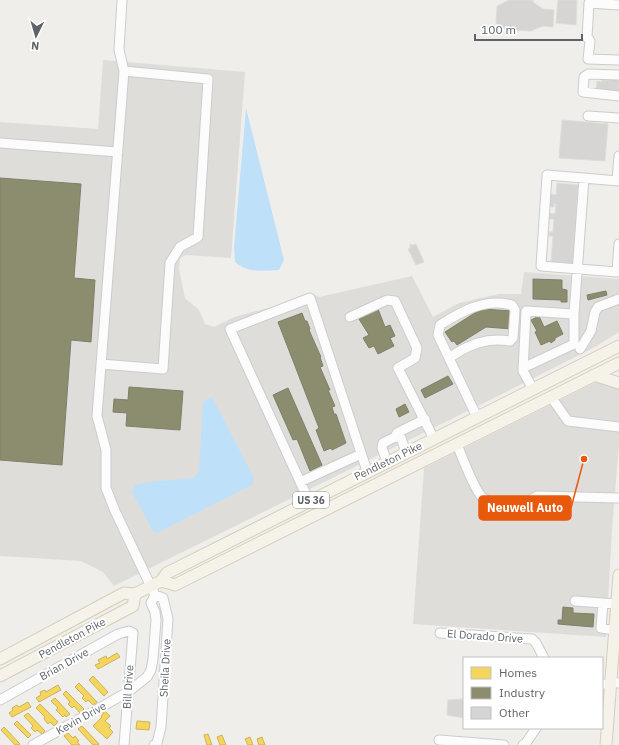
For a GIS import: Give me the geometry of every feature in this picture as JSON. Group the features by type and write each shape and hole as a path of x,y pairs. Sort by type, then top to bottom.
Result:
{"main road":[{"name":"Pendleton Pike","path":"156,587 166,573 619,346"},
{"name":"Pendleton Pike","path":"0,659 124,593 136,594 156,587 175,585 619,363"},
{"path":"594,375 619,383"},
{"path":"606,745 606,699 610,683 619,575"},
{"name":"Pendleton Pike","path":"0,676 133,606 136,594"}],"street":[{"path":"122,0 119,50 124,71 97,416 106,450 106,488 115,511 156,587"},
{"path":"619,5 589,3 587,37 590,41 588,59 619,60"},
{"path":"101,364 163,369 170,263 180,247 198,237 208,79 124,71"},
{"path":"619,75 588,74 584,77 583,92 619,96"},
{"path":"588,116 619,118"},
{"path":"0,143 118,152"},
{"path":"619,156 618,180 547,175 541,266 617,272 619,244"},
{"path":"584,178 574,314 577,347 586,363"},
{"path":"309,501 230,329 310,298 367,471"},
{"path":"523,368 577,347 591,331 595,312 598,307 619,299"},
{"path":"350,317 387,300 395,301 417,348 415,358 398,368 434,438"},
{"path":"449,358 458,351 488,340 500,339 510,341 513,338 515,310 512,305 485,303 474,306 463,310 440,325 438,335 477,417"},
{"path":"533,389 523,371 526,311 574,314"},
{"path":"551,397 568,421 619,427"},
{"path":"387,462 382,448 383,443 395,437 397,433 425,419"},
{"path":"395,437 401,438 406,452"},
{"path":"457,444 474,484 483,498 501,504 516,505 537,496 619,498"},
{"path":"300,482 361,454"},
{"name":"Sheila Drive","path":"128,692 147,677 152,670 156,620 152,603 156,587"},
{"name":"Sheila Drive","path":"156,587 163,598 168,620 161,727 158,744"},
{"path":"575,601 617,604"},
{"path":"603,603 601,628 615,630"},
{"name":"Bill Drive","path":"124,745 132,633 129,631"},
{"name":"Brian Drive","path":"0,700 118,634 129,631"},
{"name":"El Dorado Drive","path":"440,633 532,639 536,643 543,657"},
{"name":"Kevin Drive","path":"33,745 128,692"},
{"path":"523,745 526,744 535,729"},
{"path":"439,740 504,745"}],"shaded area":[{"path":"103,60 245,72 231,258 186,255 180,258 179,269 185,298 199,310 205,324 214,327 234,317 316,295 319,297 412,276 433,317 459,303 499,294 521,294 524,272 619,279 619,332 595,347 498,396 114,586 103,572 81,561 0,556 0,122 98,129"},
{"path":"600,380 619,386 619,445 612,529 606,637 413,624 424,468"}],"water":[{"path":"246,108 284,260 279,270 250,270 235,262 234,247"},
{"path":"212,397 254,478 252,485 157,533 153,531 132,492 135,485 148,482 194,478 199,470 203,402"}],"building: Homes":[{"path":"117,653 120,657 98,669 95,665 100,663 98,660 106,656 107,659"},
{"path":"93,676 108,692 104,696 89,680"},
{"path":"79,683 97,702 93,705 88,700 86,702 82,698 84,696 75,687"},
{"path":"58,685 61,690 39,702 36,698 41,695 40,692 45,690 46,692"},
{"path":"66,691 84,709 80,713 74,706 72,708 68,704 70,702 63,694"},
{"path":"55,698 70,714 66,717 65,715 63,717 56,710 58,708 51,701"},
{"path":"28,702 31,707 12,717 9,713 13,710 12,708 17,705 19,707"},
{"path":"40,704 58,722 54,726 50,722 48,724 44,719 45,717 36,708"},
{"path":"105,711 110,716 105,721 111,726 109,728 113,732 107,739 93,726 102,717 101,716"},
{"path":"28,713 45,731 42,734 37,730 35,732 31,728 33,726 24,716"},
{"path":"17,721 31,735 28,738 14,724"},
{"path":"137,721 150,722 149,730 136,729"},
{"path":"82,726 99,744 98,745 93,745 78,729"},
{"path":"4,727 20,744 19,745 15,745 1,730"},
{"path":"68,733 73,738 75,736 80,745 72,745 64,736"},
{"path":"208,734 212,745 207,745 204,735"},
{"path":"222,735 226,745 220,745 217,737"},
{"path":"250,737 253,745 248,745 245,739"},
{"path":"262,737 265,745 259,745 257,739"}],"building: Industry":[{"path":"0,178 81,184 74,278 95,280 91,342 71,340 62,465 0,460"},
{"path":"533,279 562,280 562,289 567,290 567,302 561,302 561,300 533,299"},
{"path":"606,291 607,295 588,300 587,295"},
{"path":"378,309 385,327 390,325 395,336 390,338 394,346 378,354 374,346 369,348 363,338 369,335 359,319"},
{"path":"481,309 513,311 512,329 486,327 457,345 454,341 452,342 445,332"},
{"path":"302,313 305,321 307,321 309,330 321,357 323,366 320,367 330,390 328,390 335,406 332,407 334,414 336,414 346,443 332,450 331,448 324,451 316,430 319,428 278,322"},
{"path":"539,316 544,327 557,321 563,334 555,338 555,340 551,343 550,341 541,345 535,332 537,331 531,320"},
{"path":"448,376 453,384 425,398 421,390"},
{"path":"129,387 183,391 180,430 126,426 127,413 113,412 114,399 128,400"},
{"path":"288,388 322,465 310,471 297,439 293,440 273,395"},
{"path":"405,404 409,412 399,417 396,409"},
{"path":"563,607 573,608 573,613 594,614 593,627 558,624 558,620 562,620"}],"building: Other":[{"path":"509,0 533,0 533,2 543,9 554,10 553,27 543,26 531,31 507,30 496,23 497,6"},
{"path":"558,0 577,0 576,25 556,23"},
{"path":"610,78 619,79 619,93 596,89 597,81 602,82 602,80 610,80"},
{"path":"562,120 608,124 605,161 559,158"},
{"path":"557,183 578,185 573,265 551,263 553,236 549,236 549,232 553,232 554,219 548,219 548,213 555,214 556,204 554,204 554,207 550,207 551,194 556,195"},
{"path":"410,244 416,244 424,262 416,265 408,249 410,248"},
{"path":"463,699 463,718 447,715 448,700"}],"place":[{"name":"Neuwell Auto","path":"584,459"}]}
